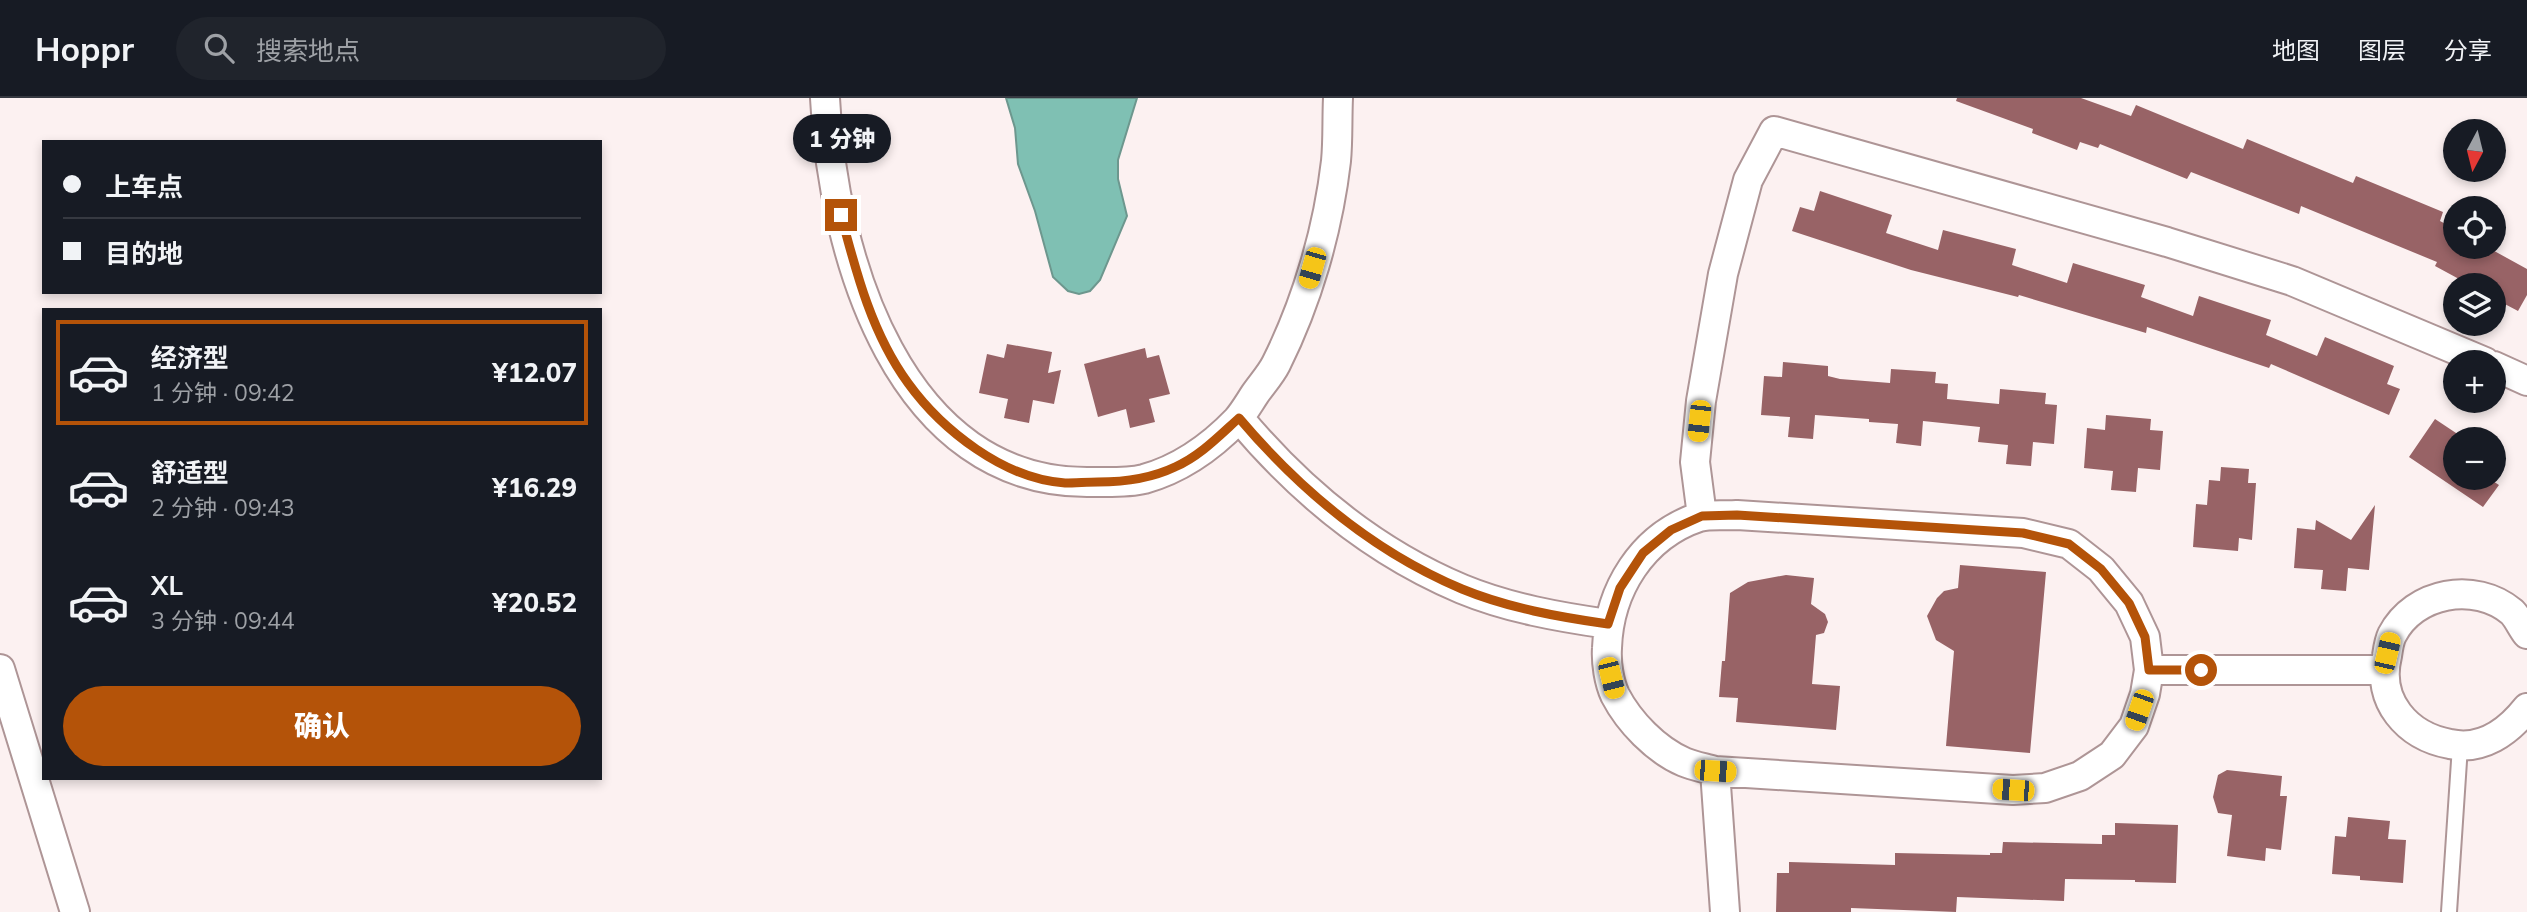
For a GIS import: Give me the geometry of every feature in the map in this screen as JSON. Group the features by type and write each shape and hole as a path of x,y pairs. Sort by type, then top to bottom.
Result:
{"street":[{"path":"825,98 835,191 853,261 869,309 907,383 945,426 981,453 1017,471 1063,483 1143,480 1177,466 1207,447 1239,418 1276,365 1306,290 1325,224 1336,160 1338,98"},
{"path":"1702,516 1695,462 1701,401 1723,274 1748,180 1774,131 2167,242 2292,282 2456,350"},
{"path":"2506,371 2527,381"},
{"path":"1239,418 1304,488 1339,517 1410,564 1464,590 1518,607 1608,624"},
{"path":"1737,515 2023,533 2069,544 2101,569 2129,603 2145,637 2149,670 2145,695 2134,726 2112,755 2080,776 2045,788 2013,790 1715,771 1683,761 1664,750 1635,724 1615,694 1606,661 1608,624 1620,588 1643,553 1671,530 1702,516 1737,515"},
{"path":"2527,634 2512,613 2482,596 2446,594 2414,608 2391,635 2383,670 2389,699 2406,724 2430,740 2460,746 2488,741 2512,727 2527,708"},
{"path":"0,669 75,912"},
{"path":"2149,670 2383,670"},
{"path":"1715,771 1725,912"}],"lane":[{"path":"2449,912 2460,746"}],"shaded area":[{"path":"1006,98 1137,98 1118,160 1118,179 1127,216 1100,280 1090,291 1079,294 1068,291 1053,277 1035,211 1018,164 1015,128"}],"building":[{"path":"1957,98 2081,98 2131,116 2136,105 2243,149 2247,139 2353,183 2356,176 2443,212 2440,221 2443,223 2443,259 2506,257 2527,269 2527,295 2518,311 2506,305 2506,273 2448,273 2435,266 2437,262 2301,206 2299,214 2191,172 2187,179 2100,144 2098,148 2080,142 2077,150 2032,133 2033,129 1956,101"},
{"path":"1820,191 1892,215 1886,233 1938,250 1943,230 2016,249 2012,265 2067,283 2073,263 2145,285 2141,297 2193,316 2199,296 2271,320 2266,335 2317,356 2325,337 2394,366 2387,384 2400,389 2389,415 2271,364 2269,368 2147,327 2146,333 2019,295 2018,297 1911,270 1792,231 1800,207 1814,211"},
{"path":"1007,344 1052,352 1048,373 1061,370 1054,404 1033,400 1029,423 1004,418 1008,399 979,393 987,354 1004,358"},
{"path":"1145,348 1147,358 1159,355 1170,394 1149,399 1155,422 1130,428 1126,409 1098,417 1084,364"},
{"path":"1783,362 1828,366 1828,376 1840,379 1890,383 1891,369 1936,372 1935,383 1948,384 1947,399 1999,404 2000,389 2046,393 2045,404 2057,405 2054,444 2033,442 2031,466 2006,464 2008,445 1978,442 1980,427 1923,421 1921,446 1896,443 1898,424 1815,415 1813,439 1788,437 1790,417 1761,415 1764,376 1782,377"},
{"path":"2106,415 2151,419 2150,430 2163,431 2160,470 2138,468 2136,492 2111,490 2113,471 2084,468 2087,428 2105,430"},
{"path":"2435,419 2447,427 2443,427 2443,480 2409,457"},
{"path":"2221,467 2249,469 2248,483 2256,483 2252,540 2239,538 2238,551 2193,547 2196,504 2207,505 2209,480 2220,481"},
{"path":"2458,490 2495,490 2483,507"},
{"path":"2375,505 2369,570 2348,568 2346,591 2321,589 2323,570 2294,568 2297,528 2315,530 2316,520 2351,540"},
{"path":"1960,565 2046,572 2030,753 1946,746 1954,651 1936,640 1927,616 1944,591 1958,588"},
{"path":"1786,575 1814,578 1811,604 1825,614 1828,622 1824,633 1816,635 1812,684 1840,686 1836,730 1736,722 1738,698 1719,697 1722,661 1725,661 1730,593 1748,582"},
{"path":"2227,770 2282,776 2280,796 2287,796 2281,850 2266,848 2265,861 2227,856 2232,815 2218,813 2213,797 2218,775"},
{"path":"2348,817 2390,821 2388,839 2406,840 2403,883 2360,880 2360,876 2332,874 2335,836 2346,837"},
{"path":"2115,823 2178,825 2176,883 2065,879 2064,901 1957,897 1956,912 1851,908 1851,912 1776,912 1777,873 1789,873 1789,862 1895,865 1895,853 1990,855 2002,853 2003,842 2102,844 2102,835 2115,835"}],"route":[{"path":"841,215 869,309 907,383 945,426 981,453 1017,471 1063,483 1143,480 1192,457 1239,418 1304,488 1339,517 1410,564 1464,590 1518,607 1608,624 1620,588 1643,553 1671,530 1702,516 1737,515 2023,533 2069,544 2101,569 2129,603 2145,637 2149,670 2201,670"}]}
